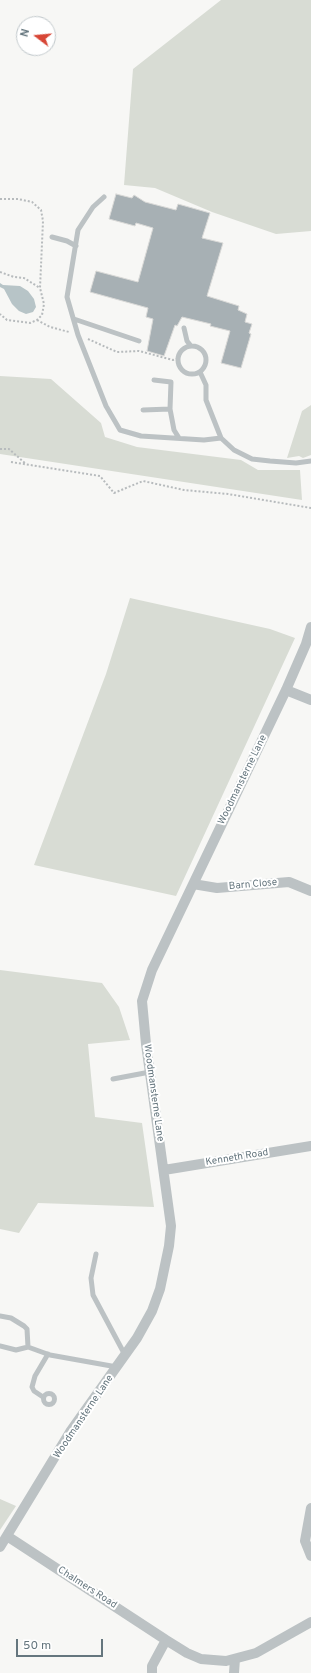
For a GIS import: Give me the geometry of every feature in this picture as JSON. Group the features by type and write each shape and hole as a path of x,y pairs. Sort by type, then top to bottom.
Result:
{"street":[{"name":"Woodmansterne Lane","path":"0,1547 70,1432 118,1367 152,1311 163,1278 169,1246 170,1226 142,1001 152,970 286,690 306,644 311,627"},
{"path":"286,690 311,700"},
{"name":"Barn Close","path":"193,884 217,888 290,882 311,891"},
{"name":"Kenneth Road","path":"164,1170 311,1146"},
{"path":"311,1508 305,1542 311,1556"},
{"name":"Chalmers Road","path":"7,1536 166,1640 187,1653 201,1659 226,1661 256,1653 311,1622"},
{"path":"152,1673 152,1666 166,1640"},
{"path":"234,1673 235,1659"}],"lane":[{"path":"104,197 93,207 78,230 67,297 78,335 106,406 120,430 141,436 204,440 221,438"},
{"path":"52,238 67,241 76,246"},
{"path":"74,319 140,341"},
{"path":"184,328 187,341 191,346 200,348 205,355 206,364 200,372 196,374 187,373 180,367 178,358 183,350 191,346"},
{"path":"200,372 206,385 206,400 221,438 234,450 252,459 296,463 311,461"},
{"path":"154,380 171,382 170,409 174,430 179,438"},
{"path":"144,410 170,409"},
{"path":"113,1079 150,1072"},
{"path":"96,1254 91,1278 93,1295 125,1356"},
{"path":"0,1316 11,1318 27,1329 28,1346"},
{"path":"0,1346 16,1350 28,1346 48,1354 118,1367"},
{"path":"43,1397 34,1391 32,1387 35,1376 48,1354"}],"path":[{"path":"0,199 18,199 32,202 41,210 43,221 40,288 44,304 42,315 37,320 30,323 18,323 7,320 0,315"},
{"path":"0,272 14,277 24,278 40,288"},
{"path":"37,320 62,331 78,335 117,352 140,351 173,360 178,358"},
{"path":"0,449 10,449 27,465"},
{"path":"11,462 100,476 114,493 143,481 184,490 228,494 311,508"}],"shaded area":[{"path":"221,0 311,0 311,231 276,234 212,212 155,188 124,185 133,69"},
{"path":"0,283 3,285 20,286 28,291 34,299 36,307 33,312 26,314 19,311 12,304 4,289 0,287"},
{"path":"0,376 51,379 101,423 105,437 137,447 241,460 258,470 300,470 302,500 0,454"},
{"path":"311,405 311,455 303,458 299,456 287,458 302,411"},
{"path":"130,598 270,629 295,638 176,896 34,865 106,674"},
{"path":"0,970 102,983 119,1007 130,1040 88,1044 95,1117 142,1123 154,1207 38,1203 19,1233 0,1229"},
{"path":"0,1499 16,1506 0,1530"}],"building":[{"path":"116,194 132,198 134,195 145,202 176,210 178,204 210,213 202,238 223,243 207,296 239,306 238,310 247,314 245,322 252,324 249,333 251,334 241,368 221,363 230,331 210,326 211,324 182,317 177,326 175,325 164,356 147,351 153,319 146,317 148,308 90,292 96,271 138,282 153,228 136,223 135,226 109,219"}]}
